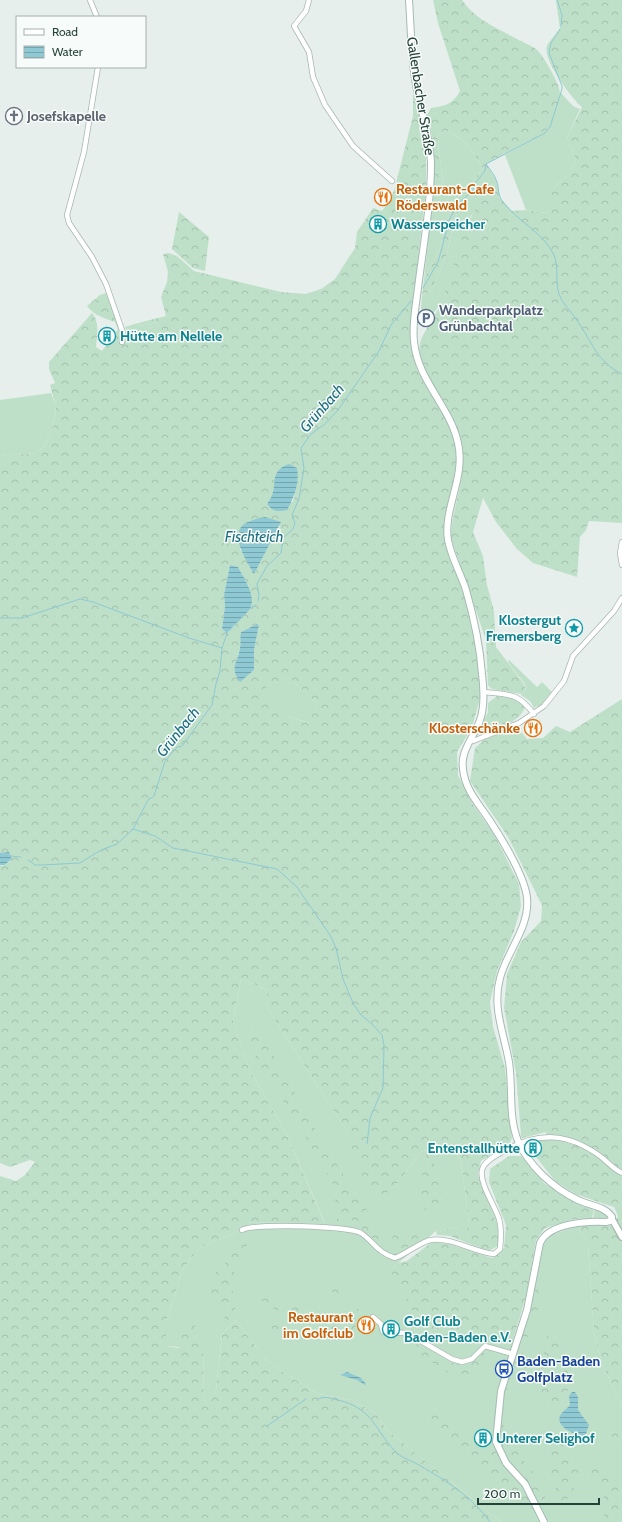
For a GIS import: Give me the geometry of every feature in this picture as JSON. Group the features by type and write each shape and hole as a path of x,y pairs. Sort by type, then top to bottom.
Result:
{"main road":[{"name":"Gallenbacher Straße","path":"409,0 411,46 416,85 428,137 431,162 427,221 415,310 414,340 417,356 424,377 453,426 458,444 460,464 449,521 448,540 466,591 475,626 484,692 481,715 465,752 462,766 468,790 491,823 507,850 524,883 527,895 527,912 524,924 506,960 499,980 497,1007 508,1060 514,1128 520,1144 540,1172 559,1189 578,1200 606,1210 612,1215 612,1219"},
{"path":"544,1522 525,1484 506,1463 496,1442 501,1391 527,1310 543,1237 551,1232 580,1222 606,1222 612,1219"}],"street":[{"path":"90,0 98,16"},
{"path":"309,0 306,11 294,26 309,52 318,90 325,105 353,146 392,181"},
{"path":"98,68 84,152 68,215 70,223 92,257 112,300 123,332 122,342"},
{"path":"622,542 620,553 622,565"},
{"path":"470,740 473,741 519,723 544,706 560,687 568,673 573,656 614,611 622,598"},
{"path":"484,692 518,697 525,701 534,714"},
{"path":"242,1230 265,1226 290,1225 343,1228 360,1233 379,1251 395,1258 408,1253 430,1240 447,1240 484,1253 494,1254 500,1249 502,1235 499,1219 483,1181 482,1170 489,1160 520,1144 546,1137 562,1137 581,1144 622,1173"},
{"path":"612,1219 622,1237"},
{"path":"373,1317 381,1324 383,1332 406,1333 452,1359 462,1362 472,1359 485,1346 513,1354"}],"green space":[{"path":"433,0 462,0 467,7 481,19 531,46 544,58 560,93 555,114 545,133 486,164 489,168 475,184 475,187 454,220 447,254 432,290 422,296 424,279 440,249 446,223 458,197 466,190 483,168 467,145 457,136 445,130 437,135 443,181 441,188 433,195 432,136 427,115 431,108 451,102 460,91 438,23"},
{"path":"556,0 622,0 622,523 589,521 586,530 580,537 577,577 533,563 517,549 496,522 483,498 473,532 483,556 487,585 494,611 496,647 524,684 526,691 522,694 492,689 488,685 486,640 451,538 453,516 461,483 463,460 462,449 454,424 429,380 419,350 423,335 435,315 445,292 460,243 470,219 497,182 500,198 512,211 526,210 548,213 551,210 548,205 554,187 568,175 576,160 567,138 582,107 577,103 553,69 547,52 548,44 560,29"},
{"path":"560,92 573,106 580,109 567,138 576,160 568,175 554,187 551,210 548,213 526,210 505,155 545,133 553,118"},
{"path":"413,94 415,96 424,136 426,189 412,311 412,349 417,369 450,425 456,445 457,464 446,522 472,625 480,673 481,695 472,727 457,752 458,775 472,803 494,834 519,884 521,906 514,931 497,971 490,1002 493,1027 505,1068 512,1138 509,1144 481,1161 478,1174 497,1223 500,1237 498,1246 488,1251 450,1236 437,1235 436,1231 454,1228 466,1230 469,1224 461,1161 456,1152 449,1147 437,1146 421,1152 401,1179 384,1196 368,1190 348,1140 346,1130 268,1009 266,989 241,979 233,1022 249,1069 286,1133 325,1224 246,1222 236,1233 200,1247 183,1269 166,1322 166,1346 179,1348 183,1331 194,1325 200,1332 206,1350 203,1353 204,1400 210,1402 216,1390 222,1334 236,1320 261,1354 274,1366 318,1394 351,1400 375,1413 387,1430 501,1522 0,1522 0,1176 16,1181 25,1175 35,1162 30,1160 10,1167 0,1163 0,865 2,866 12,858 6,852 0,853 0,456 35,453 44,447 53,427 56,408 50,385 55,383 49,369 49,362 92,313 95,317 97,325 96,347 102,351 118,329 115,322 96,314 87,306 100,295 106,293 124,338 142,335 150,328 159,326 159,323 139,326 138,323 166,316 161,297 167,282 168,272 163,254 169,253 177,256 194,271 281,292 306,294 321,289 335,279 355,248 357,232 373,208 382,211 394,191 413,116","holes":["298,478 293,502 267,504 272,497 274,488","265,517 280,526 267,546 254,573 240,549 249,521","230,565 238,567 249,587 244,615 227,633 222,629 225,606 224,595","255,625 259,625 254,650 254,670 240,681 237,677 235,669 240,646 241,632","288,677 317,703 309,723 289,717 259,691"]},
{"path":"445,130 457,136 467,145 483,168 466,190 458,197 446,223 440,249 424,279 433,195 441,188 443,181 437,135"},
{"path":"489,168 497,182 470,217 443,300 433,314 421,309 422,296 432,290 447,254 454,220 475,187 475,184"},
{"path":"179,212 209,237 205,271 193,268 172,249"},
{"path":"138,323 139,326 159,323 159,326 150,328 142,335 129,337 125,327"},
{"path":"51,393 56,407 53,427 44,447 35,453 0,456 0,400"},
{"path":"509,660 537,687 542,682 553,693 539,708 537,706 534,708 530,701 521,695 526,691 525,684 508,662"},
{"path":"288,677 317,703 310,723 289,717 258,691"},
{"path":"497,696 518,699 525,708 512,722 482,733 478,732 488,712 488,703"},
{"path":"622,699 622,1407 602,1363 594,1333 588,1244 577,1226 587,1224 614,1226 618,1216 614,1207 575,1194 555,1181 533,1153 536,1149 535,1143 546,1138 546,1132 522,1138 521,1136 516,1073 504,1008 507,974 521,942 541,921 542,905 508,837 470,781 475,748 485,739 517,727 527,739 543,738 556,726 570,732"},
{"name":"Golf Club Baden-Baden e.V.","path":"241,979 266,989 268,1009 346,1130 348,1140 401,1179 421,1152 437,1146 449,1147 456,1152 461,1161 469,1224 466,1230 454,1228 436,1231 390,1270 450,1335 472,1342 512,1343 517,1347 543,1244 551,1235 577,1226 588,1244 594,1333 602,1363 622,1407 622,1522 501,1522 387,1430 375,1413 351,1400 318,1394 274,1366 261,1354 236,1320 222,1334 216,1390 210,1403 204,1400 203,1353 206,1349 166,1346 166,1322 183,1269 200,1247 236,1233 245,1222 305,1224 325,1223 286,1133 249,1069 233,1022"},
{"path":"249,1029 254,1029 260,1032 327,1149 372,1218 369,1229 374,1235 390,1235 391,1238 378,1240 373,1238 351,1219 349,1225 335,1224 340,1210 335,1200 332,1180 323,1169 300,1126 255,1059 256,1054 247,1034"},
{"path":"428,1153 433,1154 436,1178 444,1200 434,1208 421,1209 418,1200 423,1171 428,1167 425,1157"},
{"path":"509,1156 521,1156 545,1184 594,1211 592,1218 574,1219 545,1228 536,1240 527,1293 512,1343 472,1342 466,1350 450,1335 441,1345 429,1340 390,1270 398,1263 407,1261 433,1241 449,1244 492,1258 504,1248 506,1225 489,1182 490,1169"},
{"path":"595,1209 607,1215 607,1218 593,1219"},
{"path":"413,1229 424,1234 396,1256 386,1253 384,1250 392,1250 398,1247 397,1243 392,1242 393,1234"},
{"path":"245,1239 249,1239 236,1265 233,1278 233,1298 236,1312 221,1328 225,1320 223,1304 215,1302 210,1297 216,1272 224,1267 231,1246"},
{"path":"536,1282 543,1288 537,1312 529,1328 526,1346 518,1368 512,1367 531,1310"},
{"path":"331,1286 341,1290 347,1286 341,1298 330,1290"},
{"path":"253,1296 275,1300 307,1311 299,1319 267,1306 265,1300 259,1302"},
{"path":"363,1305 367,1306 368,1309 355,1325 357,1335 353,1337 349,1334 343,1336 326,1328 329,1318 346,1324 352,1312"},
{"path":"273,1321 291,1332 298,1341 296,1343 276,1335 270,1324"},
{"path":"554,1329 555,1337 569,1367 576,1388 567,1391 565,1404 549,1401 534,1393 538,1387 543,1387 553,1375 553,1370 542,1362 549,1330"},
{"path":"418,1342 451,1362 460,1364 468,1364 475,1361 481,1353 487,1354 485,1369 479,1368 471,1374 473,1378 467,1385 416,1352 415,1347"},
{"path":"511,1370 514,1371 508,1383 505,1407 501,1405"},
{"path":"428,1402 474,1443 487,1459 493,1446 496,1445 523,1484 542,1522 532,1521 526,1508 515,1502 505,1485 497,1477 489,1474 479,1462 432,1425 429,1416"},
{"path":"499,1410 504,1411 503,1422 505,1429 513,1436 518,1453 539,1480 543,1488 545,1504 542,1516 525,1484 506,1463 496,1442"},
{"path":"610,1428 622,1435 622,1454 614,1438 608,1433"},
{"path":"556,1439 562,1441 573,1457 576,1458 578,1464 578,1476 576,1482 564,1503 557,1494 545,1450"},
{"path":"596,1465 605,1471 616,1482 619,1488 622,1502 622,1522 604,1522 605,1501 599,1483 589,1479 590,1467"}],"water":[{"name":"Fischteich","path":"289,464 297,468 298,479 296,490 287,510 276,511 271,509 267,504 273,492 278,471 282,467"},
{"name":"Fischteich","path":"265,517 281,522 254,574 246,561 240,546 238,538 239,531 243,525 250,521"},
{"name":"Fischteich","path":"230,565 238,567 249,588 252,600 249,610 227,633 222,629 225,606 224,595"},
{"path":"255,625 259,625 254,650 254,670 240,682 235,672 235,665 240,648 241,632"},
{"path":"9,852 12,859 4,865 0,865 0,853"},
{"path":"347,1372 361,1378 366,1384 365,1385 357,1380 340,1375"},
{"path":"572,1392 575,1392 578,1397 578,1410 589,1425 585,1436 581,1436 567,1430 560,1422 559,1418 561,1414 570,1405 569,1396"}],"waterway":[{"name":"Grünbach","path":"557,0 562,15 561,26"},
{"name":"Grünbach","path":"423,288 438,262 450,218 460,202 472,192 475,184 485,171 486,164 545,133 550,127 562,86 549,53 551,43 560,29"},
{"path":"486,164 496,179 501,200 550,247 554,255 557,285 563,302 576,318 596,351 606,363 622,374"},
{"name":"Grünbach","path":"258,601 259,595 257,584 267,566 281,553 283,538 293,529 295,523 292,515 299,499 304,468 301,448 311,434 325,424 338,410 379,351 391,325 411,301"},
{"path":"0,618 22,618 80,599 93,602 189,638 222,648"},
{"name":"Grünbach","path":"249,609 256,605"},
{"name":"Grünbach","path":"229,631 243,616"},
{"name":"Grünbach","path":"28,860 35,865 80,863 101,850 117,844 133,829 148,800 154,796 165,761 177,747 182,746 212,705 220,671 222,648 227,633"},
{"path":"133,829 155,836 173,848 277,869 297,887 330,935 336,948 343,979 353,1003 361,1015 382,1035 384,1045 383,1088 370,1118 367,1144"},
{"name":"Grünbach","path":"11,856 21,857"},
{"path":"318,1399 325,1397 350,1404 360,1409 373,1422 398,1454 449,1483 475,1504 490,1522"},
{"path":"267,1426 306,1399"}],"place":[{"name":"Josefskapelle","path":"14,116"},
{"name":"Restaurant-Cafe Röderswald","path":"383,197"},
{"name":"Wasserspeicher","path":"378,224"},
{"name":"Wanderparkplatz Grünbachtal","path":"426,318"},
{"name":"Hütte am Nellele","path":"107,336"},
{"name":"Klostergut Fremersberg","path":"574,628"},
{"name":"Klosterschänke","path":"533,728"},
{"name":"Entenstallhütte","path":"533,1148"},
{"name":"Restaurant im Golfclub","path":"366,1325"},
{"name":"Golf Club Baden-Baden e.V.","path":"391,1329"},
{"name":"Baden-Baden Golfplatz","path":"504,1369"},
{"name":"Unterer Selighof","path":"483,1438"}]}
